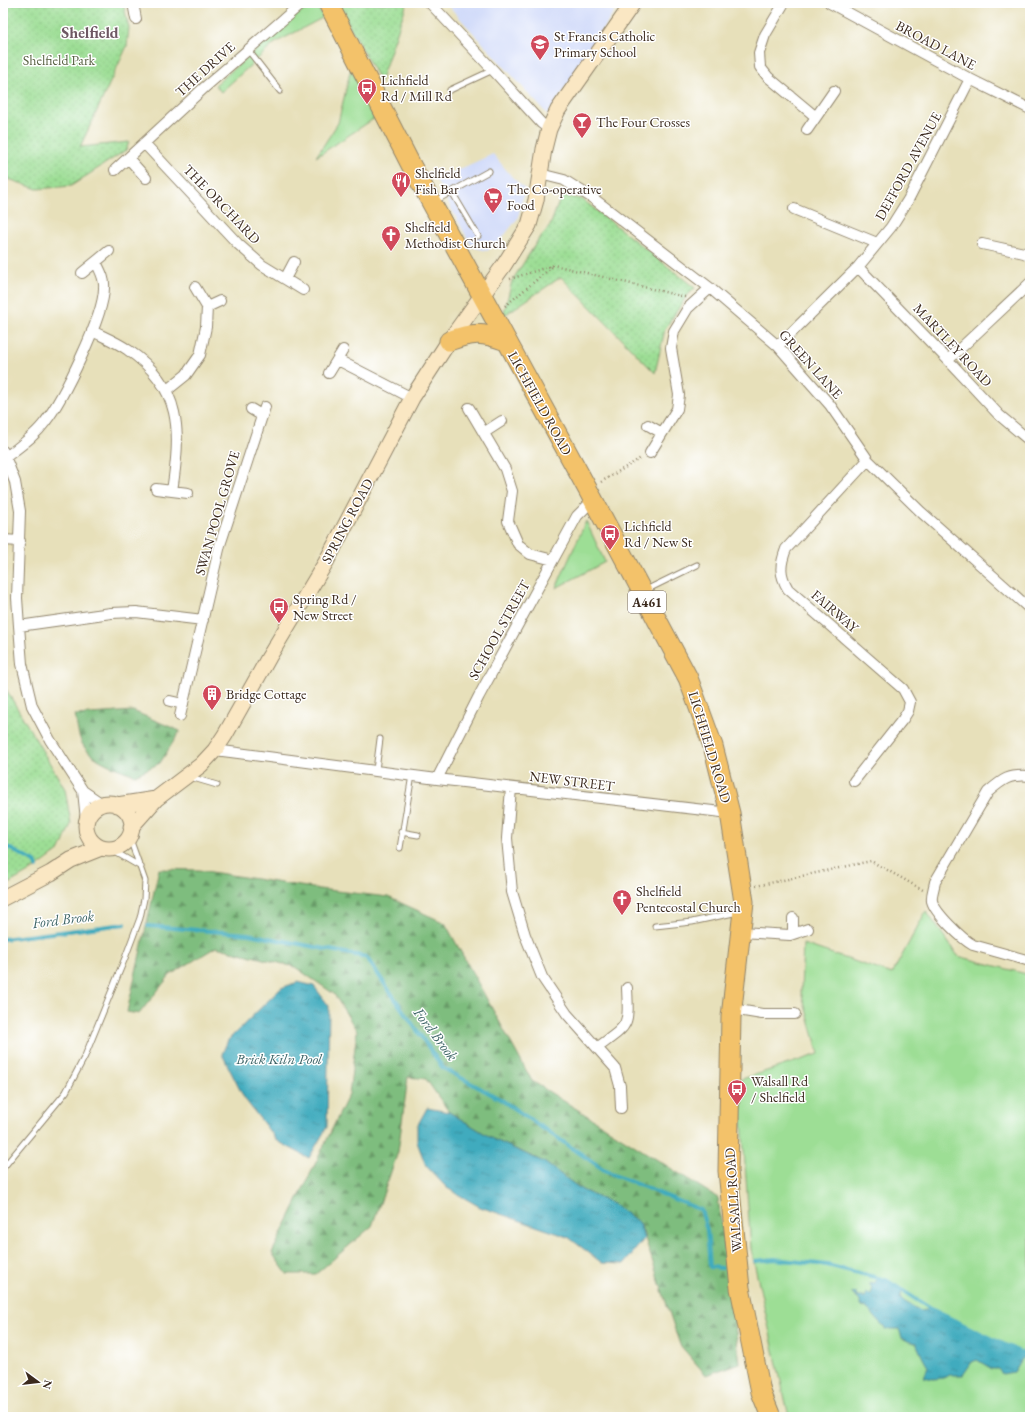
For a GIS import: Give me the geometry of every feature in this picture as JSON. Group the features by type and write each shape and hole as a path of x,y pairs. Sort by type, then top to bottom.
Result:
{"highway":[{"name":"LICHFIELD ROAD","path":"328,3 492,316 591,495 688,678 703,715 730,813"},
{"path":"449,341 470,333 492,336 506,340"},
{"name":"WALSALL ROAD","path":"730,813 742,889 743,911 742,932 732,1010 728,1171 740,1288 761,1392 771,1417"}],"street":[{"path":"134,3 136,19"},
{"name":"THE DRIVE","path":"115,170 302,3"},
{"path":"430,3 540,123 549,129"},
{"name":"SPRING ROAD","path":"130,832 156,799 187,776 215,750 225,735 268,657 326,562 412,398 449,341 481,294 500,270 529,225 536,200 549,129 558,110 633,3"},
{"path":"784,3 765,35 759,53 760,67 768,77 816,117"},
{"name":"BROAD LANE","path":"830,3 970,79 1030,109"},
{"name":"DEFFORD AVENUE","path":"778,346 858,267 891,227 908,200 970,79"},
{"path":"807,130 834,91"},
{"name":"THE ORCHARD","path":"144,143 238,244 262,265 303,290"},
{"path":"128,158 146,178"},
{"name":"GREEN LANE","path":"540,174 564,180 594,199 710,288 778,346 830,405 868,460 921,512 1030,609"},
{"path":"794,209 878,243"},
{"path":"982,244 1024,253 1030,256"},
{"path":"82,272 109,251"},
{"path":"96,262 104,278 104,289 92,331 65,387 45,422 27,441 5,454 16,482 20,511 17,598 22,664 32,706 50,740 83,791 86,824 93,844 105,849"},
{"path":"285,279 294,262"},
{"name":"MARTLEY ROAD","path":"858,267 948,360 999,416 1030,441"},
{"path":"948,360 1030,283"},
{"path":"166,391 186,375 200,354 206,327 207,307 196,287"},
{"path":"650,453 677,410 679,395 671,348 674,331 688,308 710,288"},
{"path":"207,307 220,301"},
{"path":"92,331 127,349 148,366 172,402 178,440 172,491"},
{"path":"329,373 343,350"},
{"path":"338,360 412,398"},
{"path":"469,408 485,432 505,469 512,491 508,521 518,544 530,554 553,560"},
{"name":"SWAN POOL GROVE","path":"180,716 220,545 263,411 251,409"},
{"path":"485,432 502,421"},
{"path":"648,424 662,433"},
{"name":"FAIRWAY","path":"854,780 903,719 908,712 910,702 903,689 788,589 782,579 780,566 786,549 868,460"},
{"path":"156,489 188,493"},
{"name":"SCHOOL STREET","path":"437,779 479,696 577,516 591,495"},
{"path":"3,540 20,541"},
{"path":"19,626 111,613 136,612 203,620"},
{"path":"170,701 183,704"},
{"name":"NEW STREET","path":"215,750 437,779 730,813"},
{"path":"1030,776 1014,774 1000,781 988,792 935,882 932,899 934,907 964,940 973,945 1030,961"},
{"path":"512,788 508,838 512,892 525,935 542,977 567,1014 615,1068 620,1086 621,1108"},
{"path":"3,898 51,873 71,860 105,849 119,847 125,843 130,832 127,812 109,805 83,791"},
{"path":"71,860 80,847 91,812 109,805 156,799"},
{"path":"793,918 793,934"},
{"path":"742,932 793,934 808,929"},
{"path":"597,1048 622,1029 628,1018 627,988"},
{"path":"732,1010 762,1014 795,1014"}],"lane":[{"path":"248,50 280,91"},
{"path":"450,90 493,70"},
{"path":"432,202 489,171"},
{"path":"452,192 478,236"},
{"path":"642,592 697,565"},
{"path":"376,770 380,739"},
{"path":"400,848 412,775"},
{"path":"187,776 217,785"},
{"path":"3,1168 66,1092 85,1056 140,918 144,899 145,881 130,832"},
{"path":"402,832 418,835"},
{"path":"105,849 141,867"},
{"path":"655,926 692,922 743,911"}],"path":[{"path":"492,316 554,266"},
{"path":"500,270 510,279 554,266 697,300"},
{"path":"591,495 650,453"},
{"path":"742,889 871,861 923,890 932,899"}],"shaded area":[{"name":"St Francis Catholic Primary School","path":"446,3 613,3 617,7 548,115"},
{"path":"493,154 512,177 525,189 518,218 500,241 487,251 472,247 436,180"}],"green space":[{"name":"Shelfield Park","path":"3,3 123,3 129,28 127,46 80,147 129,142 126,150 71,186 37,189 3,177"},
{"path":"337,3 407,3 380,82"},
{"path":"317,7 324,17 275,43 221,92 215,85 301,11"},
{"path":"351,68 375,118 316,157 338,123"},
{"path":"561,196 582,199 695,288 686,297 665,329 655,373 561,277 503,316 512,281 538,240 550,226"},
{"path":"586,521 605,562 556,588"},
{"path":"3,684 65,789 71,824 60,850 37,867 3,887"},
{"path":"133,711 180,731 160,763 135,775 101,761 85,748 78,732 75,715"},
{"path":"159,869 199,870 319,889 388,897 445,923 532,1081 718,1198 740,1363 706,1375 680,1345 640,1223 613,1204 582,1190 544,1162 495,1140 449,1112 426,1079 408,1077 398,1152 372,1226 316,1274 287,1274 272,1253 349,1094 357,1031 334,994 295,967 216,947 170,975 139,1014 127,1012"},
{"path":"926,911 958,956 1030,975 1030,1417 789,1417 751,1249 739,1080 819,1054 801,992 803,944 892,974"}],"water":[{"name":"Brick Kiln Pool","path":"298,982 314,986 329,1006 327,1127 309,1158 277,1141 244,1098 222,1054 228,1040 281,988"},
{"path":"427,1108 449,1112 495,1140 544,1162 582,1190 613,1204 640,1223 644,1239 624,1264 602,1263 568,1237 480,1207 447,1188 426,1166 417,1142 417,1126"},
{"path":"879,1278 900,1288 902,1291 900,1299 921,1311 931,1309 1025,1354 1014,1372 1002,1374 998,1369 992,1369 977,1360 972,1362 963,1375 950,1375 943,1378 933,1379 924,1377 928,1367 916,1343 902,1338 899,1329 885,1329 886,1327 879,1322 869,1310 862,1306 859,1300 851,1293 856,1293 857,1297 865,1297 867,1293 871,1294 873,1288 869,1284 874,1283"}],"waterway":[{"name":"Ford Brook","path":"3,845 35,862 37,867"},
{"name":"Ford Brook","path":"3,939 125,924"},
{"name":"Ford Brook","path":"148,926 248,934 366,957 443,1068 500,1099 609,1173 701,1210 707,1230 710,1267 722,1268"},
{"path":"755,1261 775,1259 827,1265 886,1280 931,1309 1030,1357"}],"place":[{"name":"St Francis Catholic Primary School","path":"540,61"},
{"name":"Lichfield Rd / Mill Rd","path":"367,105"},
{"name":"The Four Crosses","path":"582,139"},
{"name":"Shelfield Fish Bar","path":"401,198"},
{"name":"The Co-operative Food","path":"493,214"},
{"name":"Shelfield Methodist Church","path":"391,252"},
{"name":"Lichfield Rd / New St","path":"610,551"},
{"name":"Spring Rd / New Street","path":"279,624"},
{"name":"Bridge Cottage","path":"212,711"},
{"name":"Shelfield Pentecostal Church","path":"622,916"},
{"name":"Walsall Rd / Shelfield","path":"737,1106"}],"district":[{"name":"Shelfield","path":"90,32"}]}
